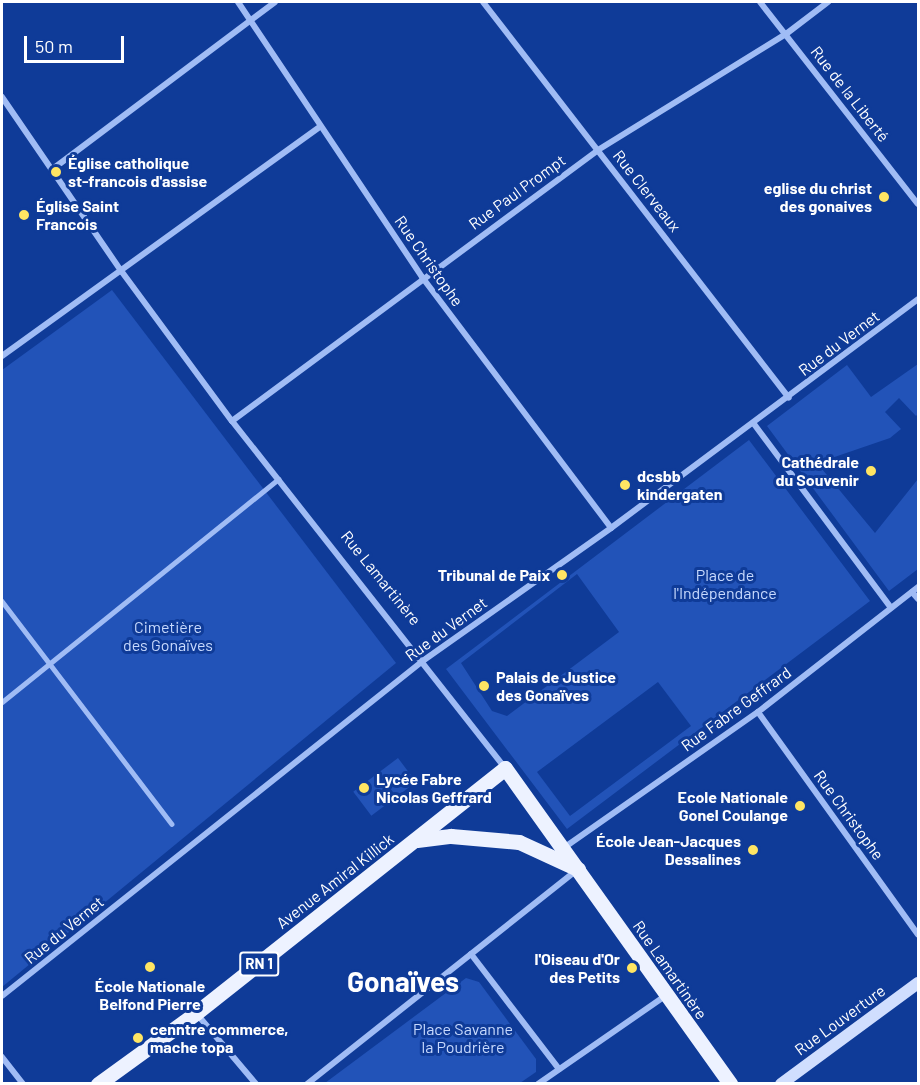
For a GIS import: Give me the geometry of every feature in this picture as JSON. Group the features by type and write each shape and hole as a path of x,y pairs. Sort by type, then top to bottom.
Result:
{"main road":[{"name":"Avenue Amiral Killick","path":"98,1083 196,1013 505,768"},
{"name":"Rue Lamartinère","path":"505,768 565,847 665,996 730,1083"},
{"path":"417,840 451,836 519,842 578,869"}],"street":[{"name":"Rue Christophe","path":"238,2 422,277 611,528"},
{"path":"54,168 275,2"},
{"name":"Rue Clerveaux","path":"483,2 789,398"},
{"name":"Rue de la Liberté","path":"760,2 918,204"},
{"name":"Rue Paul Prompt","path":"232,421 422,277 598,150 786,34 828,2"},
{"name":"Rue Lamartinère","path":"2,97 54,168 122,272 232,421 424,660 505,768"},
{"path":"2,356 122,272 320,127"},
{"name":"Rue du Vernet","path":"2,996 424,660 754,424 918,299"},
{"path":"754,424 891,608"},
{"path":"915,590 918,599"},
{"name":"Rue Fabre Geffrard","path":"565,847 758,712 915,590"},
{"name":"Rue Christophe","path":"758,712 918,935"},
{"path":"307,1083 578,869"},
{"path":"471,954 559,1069"},
{"name":"Rue Louverture","path":"782,1083 918,983"},
{"path":"538,1083 665,996"},
{"path":"196,1013 256,1083"},
{"path":"2,1057 24,1083"}],"lane":[{"path":"2,702 278,479"},
{"path":"2,601 172,824"}],"green space":[{"name":"Cimetière des Gonaïves","path":"112,290 396,663 2,987 2,370"},
{"path":"918,364 918,414 916,416 899,398 885,412 901,429 890,438 817,463 875,533 918,479 918,569 889,591 767,426 847,365 871,397"},
{"name":"Place de l'Indépendance","path":"749,440 870,601 567,829 446,669","holes":["577,574 619,632 507,716 492,711 461,663","658,682 691,726 570,816 537,772"]},
{"path":"398,758 416,782 371,816 353,792"},
{"name":"Place Savanne la Poudrière","path":"466,978 479,982 536,1059 536,1072 520,1083 325,1083"}],"place":[{"name":"Église catholique st-francois d'assise","path":"56,172"},
{"name":"eglise du christ des gonaives","path":"884,197"},
{"name":"Église Saint Francois","path":"24,215"},
{"name":"Cathédrale du Souvenir","path":"871,471"},
{"name":"dcsbb kindergaten","path":"625,485"},
{"name":"Tribunal de Paix","path":"562,575"},
{"name":"Palais de Justice des Gonaïves","path":"484,686"},
{"name":"Lycée Fabre Nicolas Geffrard","path":"364,788"},
{"name":"Ecole Nationale Gonel Coulange","path":"800,806"},
{"name":"École Jean-Jacques Dessalines","path":"753,850"},
{"name":"École Nationale Belfond Pierre","path":"150,967"},
{"name":"l'Oiseau d'Or des Petits","path":"632,968"},
{"name":"cenntre commerce, mache topa","path":"138,1038"}],"district":[{"name":"Gonaïves","path":"403,981"}]}
